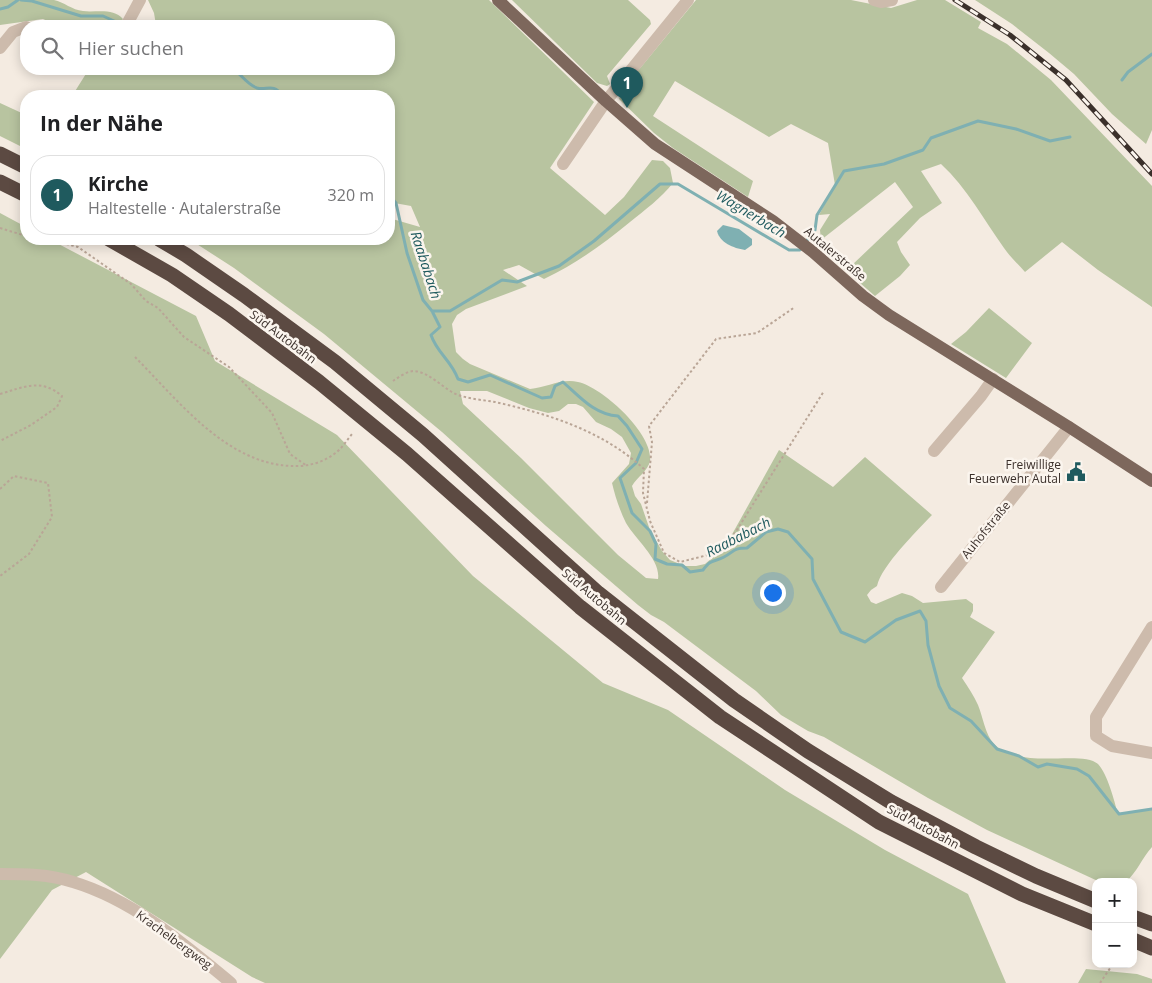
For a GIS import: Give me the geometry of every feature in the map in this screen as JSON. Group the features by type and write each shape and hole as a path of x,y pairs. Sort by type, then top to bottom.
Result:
{"highway":[{"path":"0,154 20,164"},
{"path":"0,182 20,192"},
{"name":"Süd Autobahn","path":"120,245 172,275 229,314 319,382 407,454 580,607 720,718 879,822 1022,894 1094,923"},
{"name":"Süd Autobahn","path":"169,245 244,295 335,362 423,435 598,593 734,700 808,751 891,802 1027,872 1092,899"},
{"path":"1137,918 1152,924"},
{"path":"1137,942 1152,948"}],"main road":[{"name":"Autalerstraße","path":"498,0 655,144 797,239 863,296 890,315 1152,481"}],"street":[{"path":"130,20 140,0"},
{"path":"563,164 606,101 688,0"},
{"path":"874,0 881,2 892,0"},
{"path":"0,48 13,32 20,29"},
{"path":"934,451 993,379"},
{"name":"Auhofstraße","path":"940,587 1069,427"},
{"path":"1152,627 1096,717 1096,736 1112,746 1152,753"},
{"name":"Krachelbergweg","path":"0,874 38,875 72,881 108,896 149,918 231,983"}],"path":[{"path":"0,228 20,234"},
{"path":"73,245 131,284 146,300 158,308 184,337 229,367 272,413 290,454 307,466"},
{"path":"646,507 652,442 648,426 716,339 757,333 795,307"},
{"path":"135,357 210,431 235,448 273,465 307,466 326,458 340,449 352,434"},
{"path":"393,380 412,371 420,373 456,394 549,416 605,439 635,460 644,469 643,493 650,521 664,553 680,562 708,555 735,533 824,391"},
{"path":"0,394 35,384 54,388 62,396 57,407 31,425 0,442"},
{"path":"0,490 14,476 48,483 52,517 30,554 0,576"},
{"path":"1100,983 1109,968"}],"green space":[{"path":"0,0 54,0 79,10 114,13 123,19 20,20 20,22 0,25"},
{"path":"148,0 489,0 594,102 550,168 605,215 624,197 652,160 663,161 670,168 673,183 653,204 610,238 556,273 544,279 519,265 503,270 527,286 466,309 457,315 452,324 456,352 470,364 530,389 566,381 578,382 600,393 624,413 644,438 649,450 649,465 632,486 635,496 641,504 650,530 662,551 670,560 685,566 705,564 725,547 779,450 833,487 865,457 932,515 885,568 877,586 867,595 871,602 876,604 902,593 912,596 923,603 966,599 973,604 973,611 970,617 995,632 962,678 980,710 986,730 994,744 1005,752 1019,756 1090,760 1098,764 1105,774 1118,814 1152,810 1152,847 1130,878 1092,878 987,830 824,737 808,731 781,715 756,691 664,622 638,605 546,526 442,432 324,334 234,268 198,245 395,245 395,220 420,227 411,206 395,203 395,90 76,90 85,75 395,75 395,20 155,20","holes":["460,391 487,391 529,408 548,413 559,411 568,404 576,404 583,407 596,422 622,437 631,453 629,464 612,483 613,488 626,523 656,565 658,579 646,578 618,555 521,458 463,404"]},
{"path":"512,0 628,0 650,20 651,24 607,76 610,84 607,86 597,83"},
{"path":"696,0 851,0 891,8 917,0 945,0 981,22 978,28 1007,44 1051,80 1152,186 1152,307 1098,270 1062,242 1025,272 1006,251 959,183 941,164 921,171 942,203 920,218 897,242 910,265 900,276 875,296 821,249 824,242 851,266 913,207 895,182 821,240 820,230 830,214 819,215 835,185 828,143 791,124 769,137 675,81 653,116 753,181 748,197 673,148 654,133 619,99 623,89"},
{"path":"975,0 1152,0 1152,130 1146,144 1112,114 1074,74 1012,24"},
{"path":"0,103 20,112 20,146 0,136"},
{"path":"0,213 20,224 20,245 60,245 196,316 215,361 337,435 473,576 603,683 668,710 785,790 885,850 968,894 1006,983 265,983 252,977 86,872 52,890 0,959"},
{"path":"989,308 1032,343 1006,378 951,344 966,332"},
{"path":"1086,969 1137,974 1152,979 1152,983 1078,983"}],"water":[{"path":"723,225 739,229 752,239 752,245 745,250 728,244 721,239 717,231"}],"waterway":[{"name":"Raababach","path":"0,9 8,7 18,0"},
{"name":"Raababach","path":"21,0 32,1 81,16 103,16 112,20"},
{"name":"Wagnerbach","path":"1122,80 1128,72 1152,54"},
{"name":"Raababach","path":"240,75 254,87 277,90"},
{"name":"Wagnerbach","path":"805,243 815,230 817,215 844,171 884,164 923,150 931,138 978,121 1016,129 1050,141 1070,137"},
{"name":"Wagnerbach","path":"432,311 450,311 502,280 517,282 559,266 594,241 660,184 678,184 789,250 800,250 802,248"},
{"name":"Raababach","path":"395,202 407,253 423,300 432,311 440,327 431,335 458,379 468,382 490,375 542,398 551,397 555,386 563,382 595,409 618,416 627,426 642,449 636,463 620,478 632,513 650,531 656,544 655,559 667,564 682,565 690,572 703,570 711,562 724,557 734,550 747,548 766,532 778,529 788,532 812,559 813,579 841,632 865,642 896,620 920,611 926,621 928,645 939,686 950,708 971,721 997,749 1019,756 1038,767 1047,764 1077,769 1089,776 1119,814 1152,809"}],"railway":[{"path":"955,0 1010,35 1066,80 1152,174"}],"place":[{"name":"Kirche","path":"627,108"},
{"name":"Freiwillige Feuerwehr Autal","path":"1076,472"}]}
